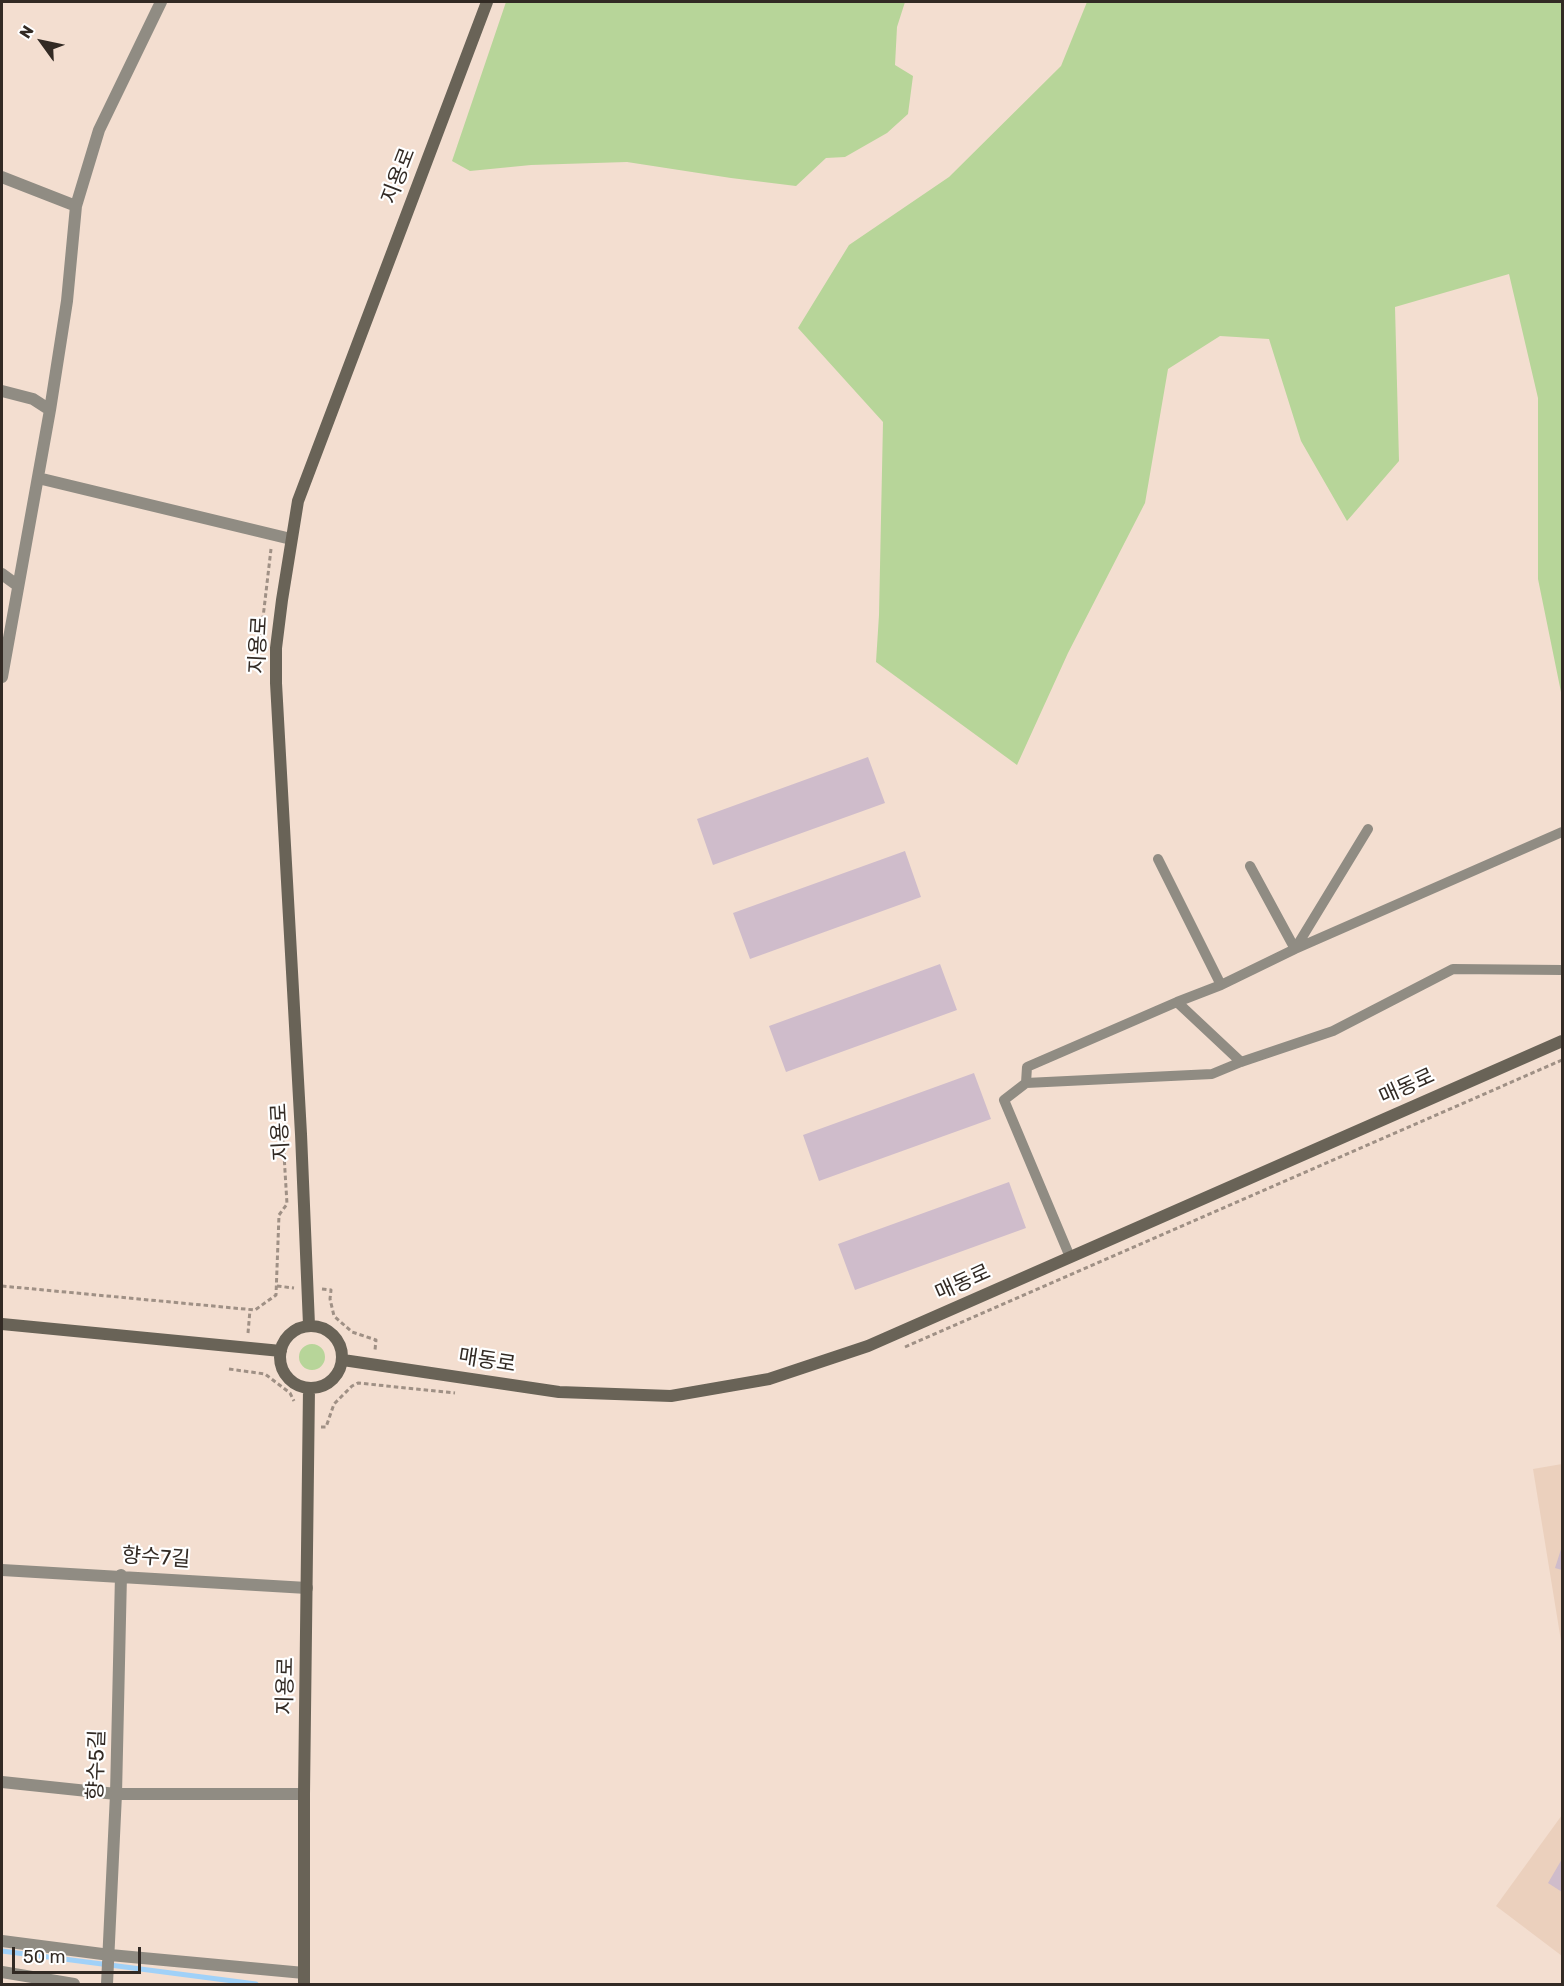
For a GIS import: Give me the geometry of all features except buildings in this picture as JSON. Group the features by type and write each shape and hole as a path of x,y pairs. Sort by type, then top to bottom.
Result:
{"street":[{"path":"2,677 50,410 67,301 76,206 99,130 161,2"},
{"name":"지용로","path":"309,1325 276,648 298,501 487,2"},
{"path":"2,177 76,206"},
{"path":"2,391 33,399 50,410"},
{"path":"38,478 291,539"},
{"path":"2,574 17,585"},
{"name":"매동로","path":"343,1360 559,1392 671,1396 769,1379 868,1346 1563,1041"},
{"path":"2,1324 281,1351"},
{"path":"309,1325 320,1326 334,1335 340,1344 343,1360 334,1379 320,1387 309,1388 295,1384 287,1377 281,1364 281,1351 289,1335 298,1328 309,1325"},
{"name":"지용로","path":"304,1979 309,1388"},
{"name":"향수7길","path":"2,1570 121,1575 307,1588"},
{"name":"향수5길","path":"107,1983 116,1794 121,1575"},
{"path":"2,1782 116,1794 304,1794"},
{"path":"2,1941 109,1958 304,1979"},
{"path":"2,1972 74,1984"}],"lane":[{"path":"1295,949 1368,829"},
{"path":"1026,1083 1027,1067 1221,985 1295,949 1563,832"},
{"path":"1158,859 1221,985"},
{"path":"1250,866 1295,949"},
{"path":"1071,1257 1005,1100 1026,1083 1212,1074 1333,1031 1453,969 1563,970"},
{"path":"1177,1002 1241,1062"}],"path":[{"path":"899,1350 1563,1060"},
{"path":"276,1286 331,1290 330,1299 334,1316 352,1332 376,1340 370,1385"},
{"path":"230,1369 265,1374 290,1393 297,1407"},
{"path":"309,1427 326,1427 334,1404 358,1383 464,1394"}],"shaded area":[{"path":"1562,1464 1562,1647 1533,1469"},
{"path":"1562,1815 1562,1956 1496,1906"}],"green space":[{"path":"506,2 905,2 897,27 895,65 913,76 908,114 887,133 845,157 826,158 796,186 627,162 531,165 470,171 452,161"},
{"path":"1087,2 1562,2 1562,697 1538,579 1538,398 1509,274 1395,307 1399,461 1347,521 1301,441 1269,339 1220,336 1168,369 1145,503 1068,653 1017,765 876,662 883,422 798,328 849,245 949,177 1061,66"},
{"path":"312,1344 321,1348 325,1357 321,1366 312,1370 303,1366 299,1357 303,1348"}],"waterway":[{"path":"2,1951 256,1984"}]}
